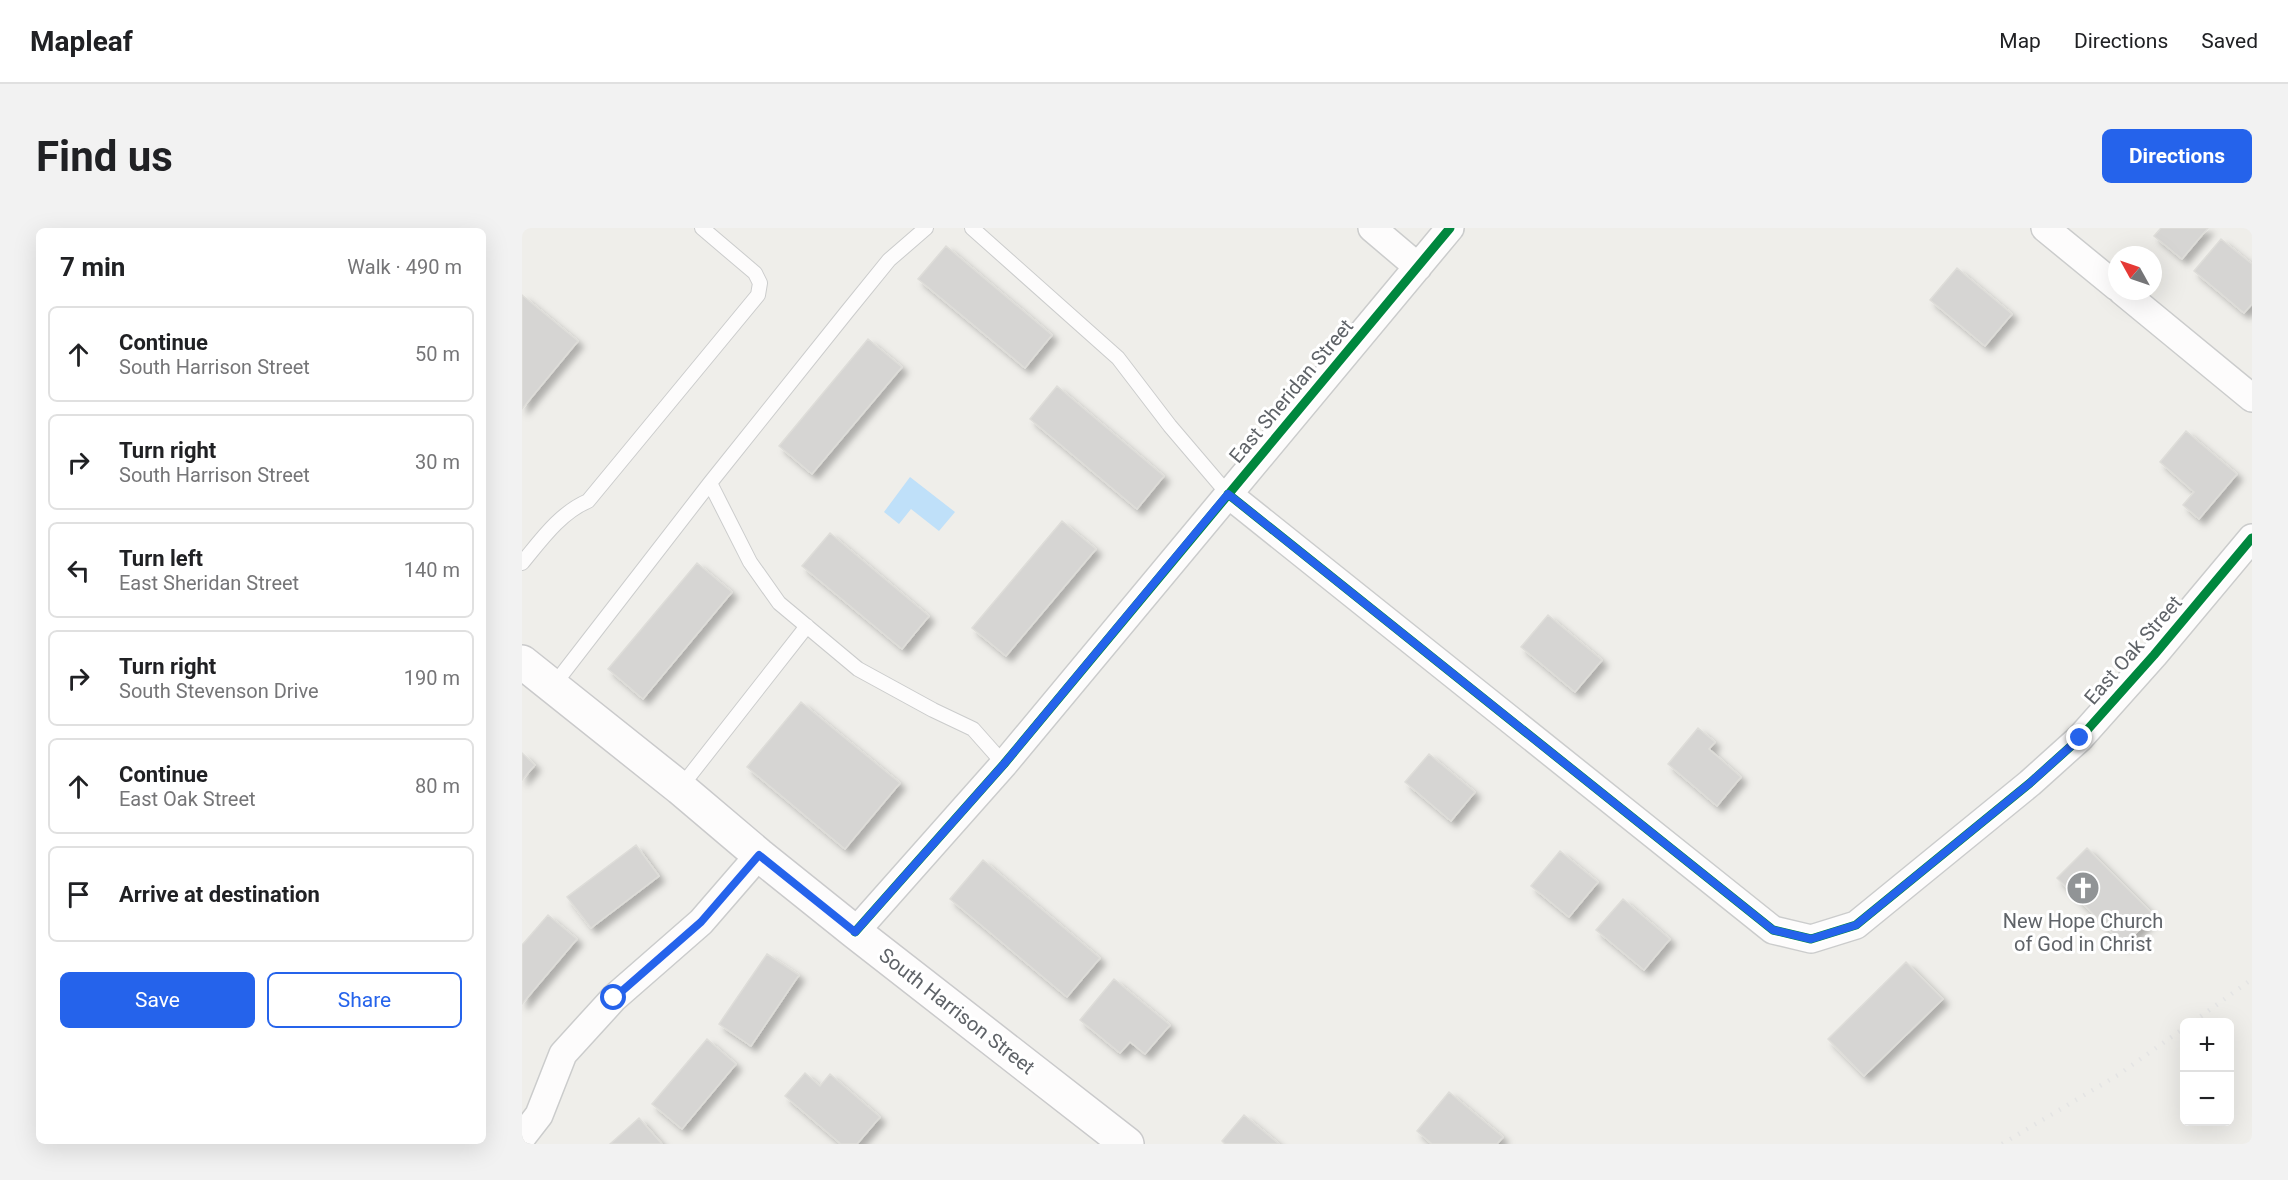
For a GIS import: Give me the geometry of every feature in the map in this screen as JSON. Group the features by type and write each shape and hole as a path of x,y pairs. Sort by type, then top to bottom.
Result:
{"street":[{"path":"1372,228 1418,267"},
{"name":"East Sheridan Street","path":"855,932 1004,764 1450,228"},
{"path":"2045,228 2108,280"},
{"path":"2133,300 2252,398"},
{"name":"East Oak Street","path":"1228,494 1773,930 1811,939 1856,925 2030,783 2080,738 2154,655 2252,538"},
{"name":"South Harrison Street","path":"522,662 855,932 1127,1144"},
{"path":"522,1137 538,1115 562,1054 614,998 701,922 759,855"}],"lane":[{"path":"522,563 572,508 588,501 758,295 760,283 754,273 702,228"},
{"path":"553,686 710,483 889,260 926,228"},
{"path":"972,228 1118,358 1170,426 1228,494"},
{"path":"710,483 750,562 779,603 858,669 973,729 1004,764"},
{"path":"680,788 807,626"}],"water":[{"path":"910,477 955,512 939,531 911,509 899,524 884,512"}],"building":[{"path":"2161,228 2208,228 2182,259 2154,236"},
{"path":"2221,239 2252,264 2252,304 2244,313 2194,271"},
{"path":"946,246 1052,335 1025,368 918,279"},
{"path":"1957,268 2012,314 1985,346 1930,300"},
{"path":"522,295 578,341 522,409"},
{"path":"868,339 902,367 812,474 779,446"},
{"path":"1057,386 1164,476 1137,509 1030,419"},
{"path":"2186,431 2237,474 2199,519 2183,505 2194,492 2160,462"},
{"path":"1062,521 1096,549 1006,656 972,628"},
{"path":"830,533 929,616 902,649 802,566"},
{"path":"697,563 732,592 643,699 608,669"},
{"path":"1548,615 1602,660 1575,692 1521,647"},
{"path":"801,702 900,783 845,849 747,767"},
{"path":"1698,728 1715,742 1709,749 1741,777 1717,806 1668,764"},
{"path":"522,753 535,765 522,780"},
{"path":"1429,754 1475,792 1451,821 1405,782"},
{"path":"636,845 659,876 591,928 567,897"},
{"path":"2087,848 2154,915 2124,945 2057,878"},
{"path":"1560,851 1598,882 1569,917 1531,886"},
{"path":"983,860 1100,958 1067,997 950,899"},
{"path":"1623,899 1670,939 1644,970 1596,930"},
{"path":"548,915 577,939 522,1004 522,945"},
{"path":"767,954 799,975 751,1046 719,1024"},
{"path":"1906,962 1943,999 1864,1076 1828,1039"},
{"path":"1114,979 1170,1025 1145,1054 1130,1042 1120,1053 1080,1020"},
{"path":"707,1039 736,1064 682,1129 652,1104"},
{"path":"805,1073 820,1086 830,1074 880,1117 857,1144 841,1144 785,1096"},
{"path":"1449,1092 1503,1137 1497,1144 1432,1144 1417,1131"},
{"path":"1244,1115 1279,1144 1225,1144 1222,1141"},
{"path":"639,1118 662,1144 610,1144"}],"railway":[{"path":"2198,1018 2252,979"},
{"path":"2002,1144 2118,1075 2180,1031"}],"cycle path":[{"path":"855,932 1004,764 1450,228"},
{"path":"1228,494 1773,930 1811,939 1856,925 2030,783 2080,738 2154,655 2252,538"}],"place":[{"name":"New Hope Church of God in Christ","path":"2083,888"}],"route":[{"path":"614,998 701,922 759,855 855,932 1004,764 1228,494 1773,930 1811,939 1856,925 2030,783 2080,738"}]}
